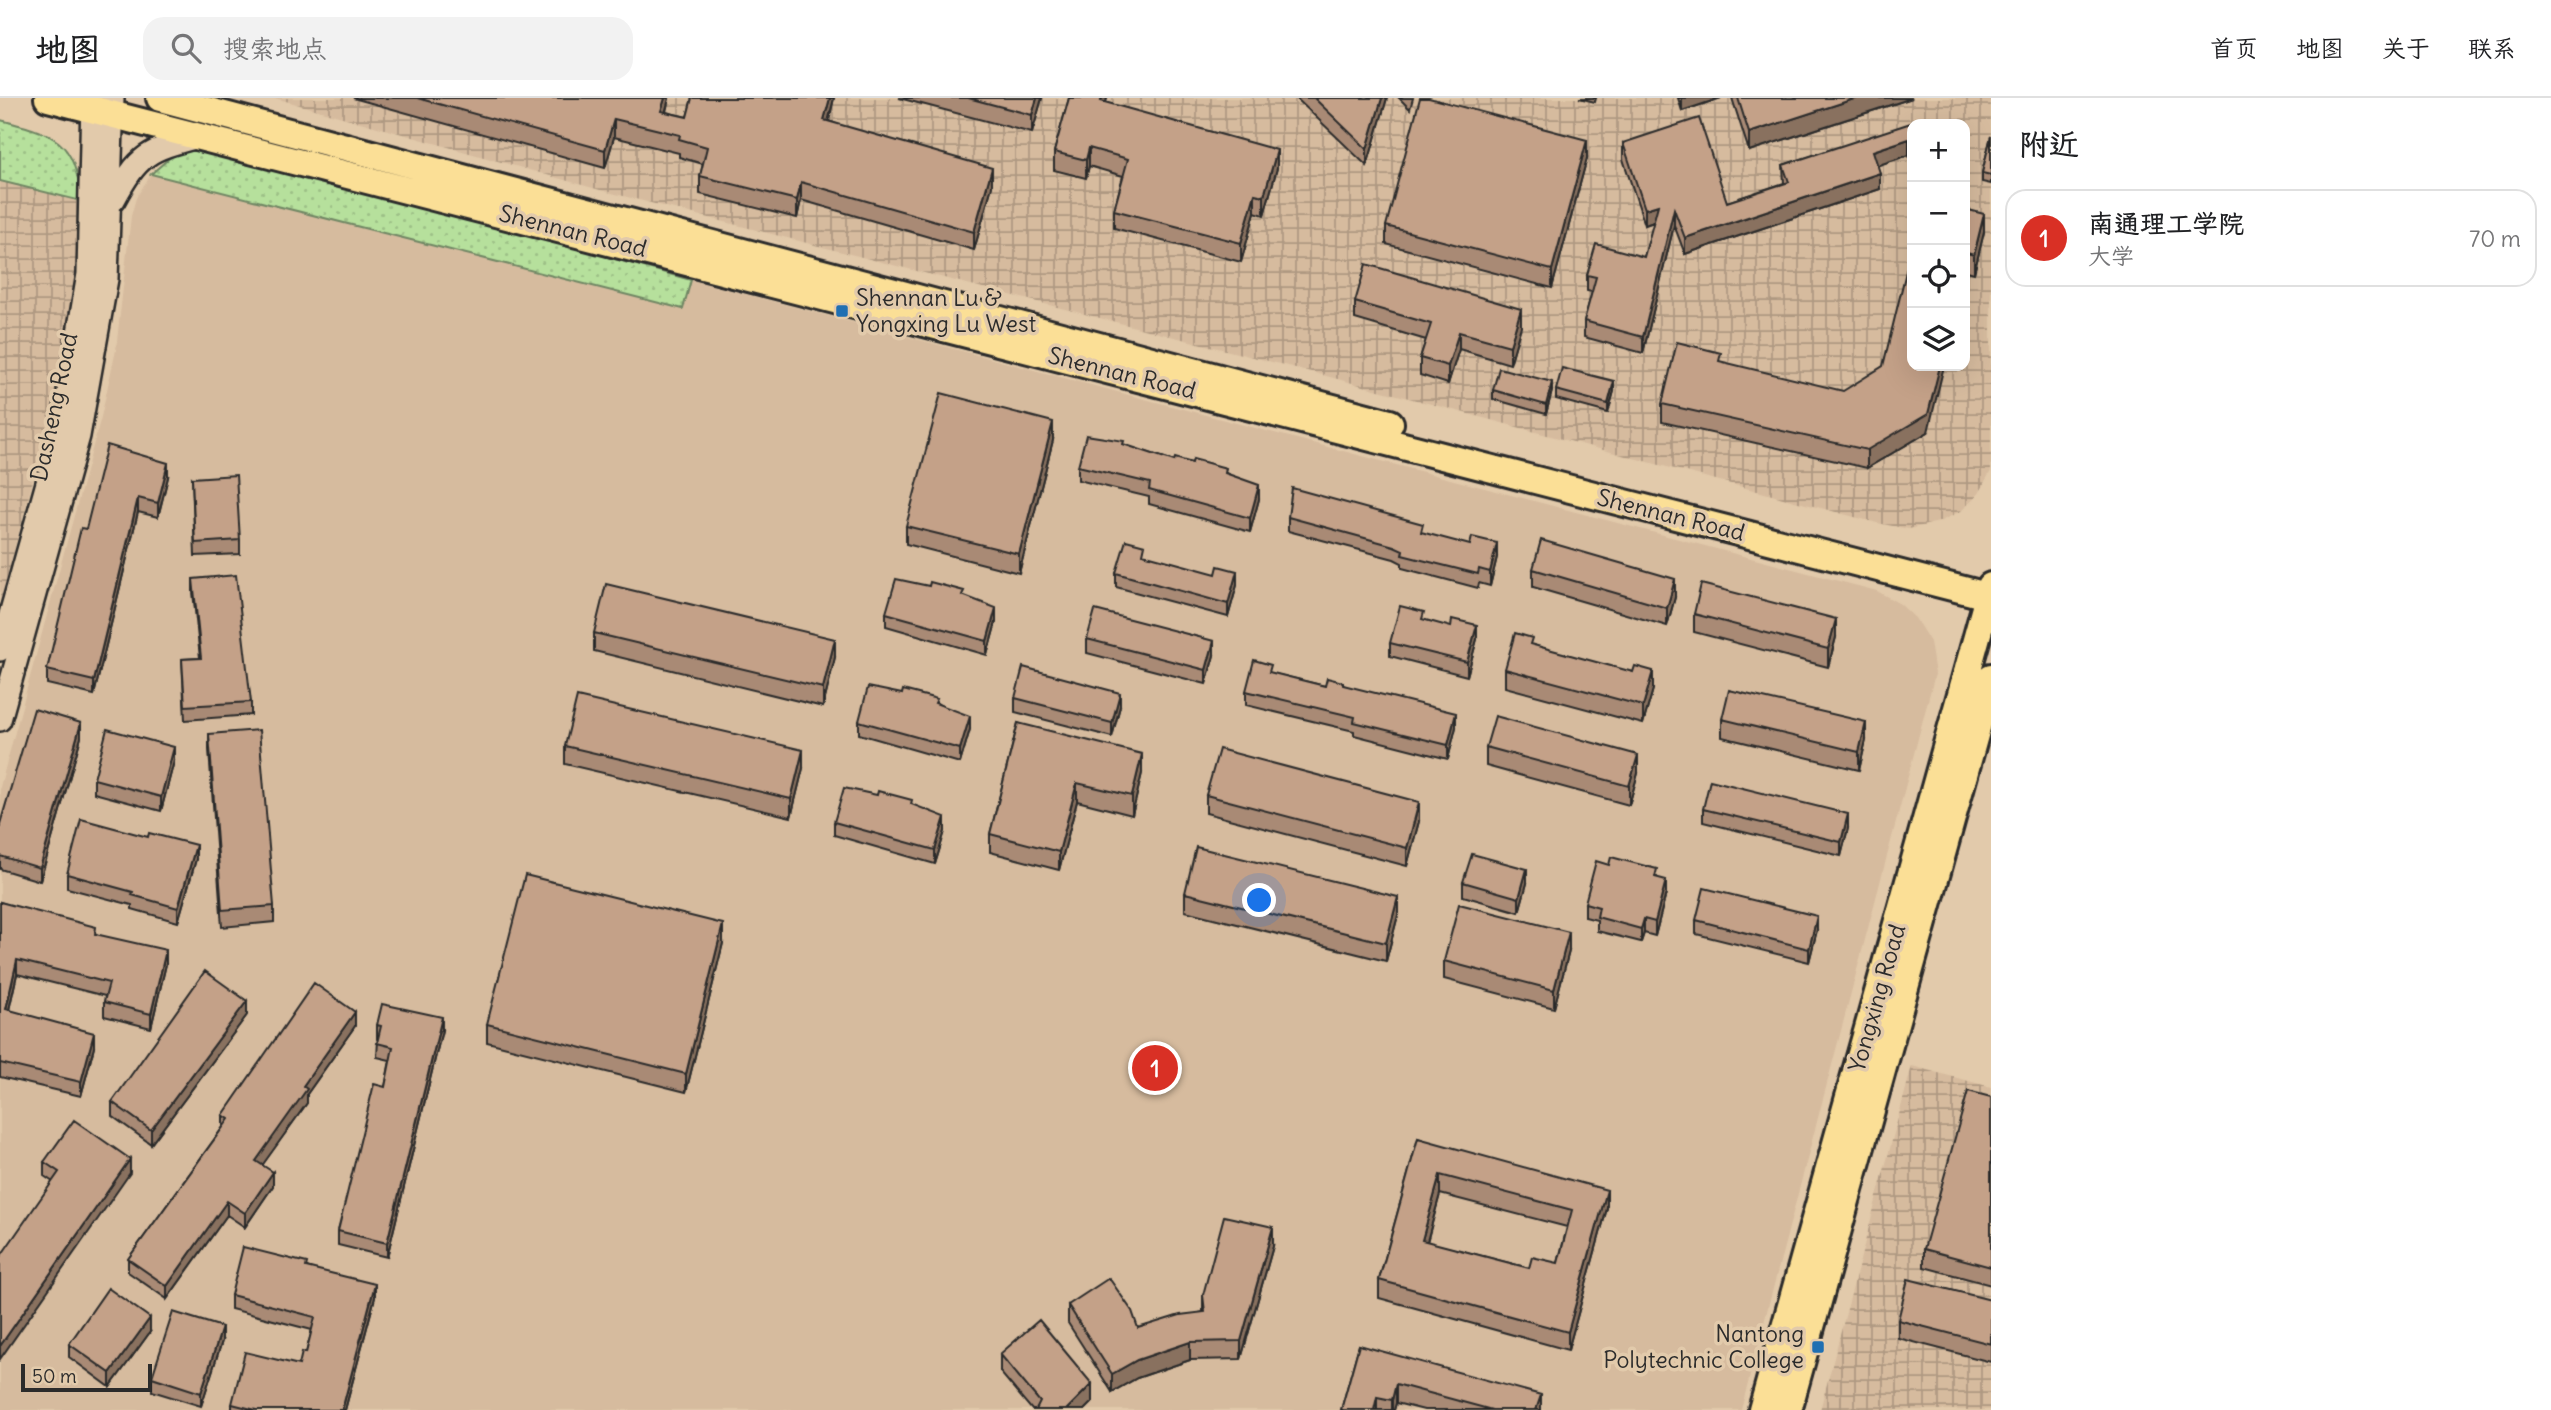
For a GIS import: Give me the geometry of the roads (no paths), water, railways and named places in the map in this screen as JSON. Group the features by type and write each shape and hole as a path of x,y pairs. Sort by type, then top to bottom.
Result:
{"main road":[{"name":"Shennan Road","path":"48,98 103,105 203,136 1991,591"},
{"name":"Shennan Road","path":"160,98 1991,591"},
{"name":"Yongxing Road","path":"1762,1410 1991,591"},
{"name":"Yongxing Road","path":"1788,1410 1991,677"}],"street":[{"name":"Dasheng Road","path":"0,720 79,436 107,279 112,205 103,105"},
{"name":"Dasheng Road","path":"0,650 64,419 88,274 103,105"},
{"path":"112,205 132,166 158,147 203,136"}],"place":[{"name":"Shennan Lu & Yongxing Lu West","path":"842,311"},
{"name":"南通理工学院","path":"1155,1068"},
{"name":"Nantong Polytechnic College","path":"1818,1347"}]}
